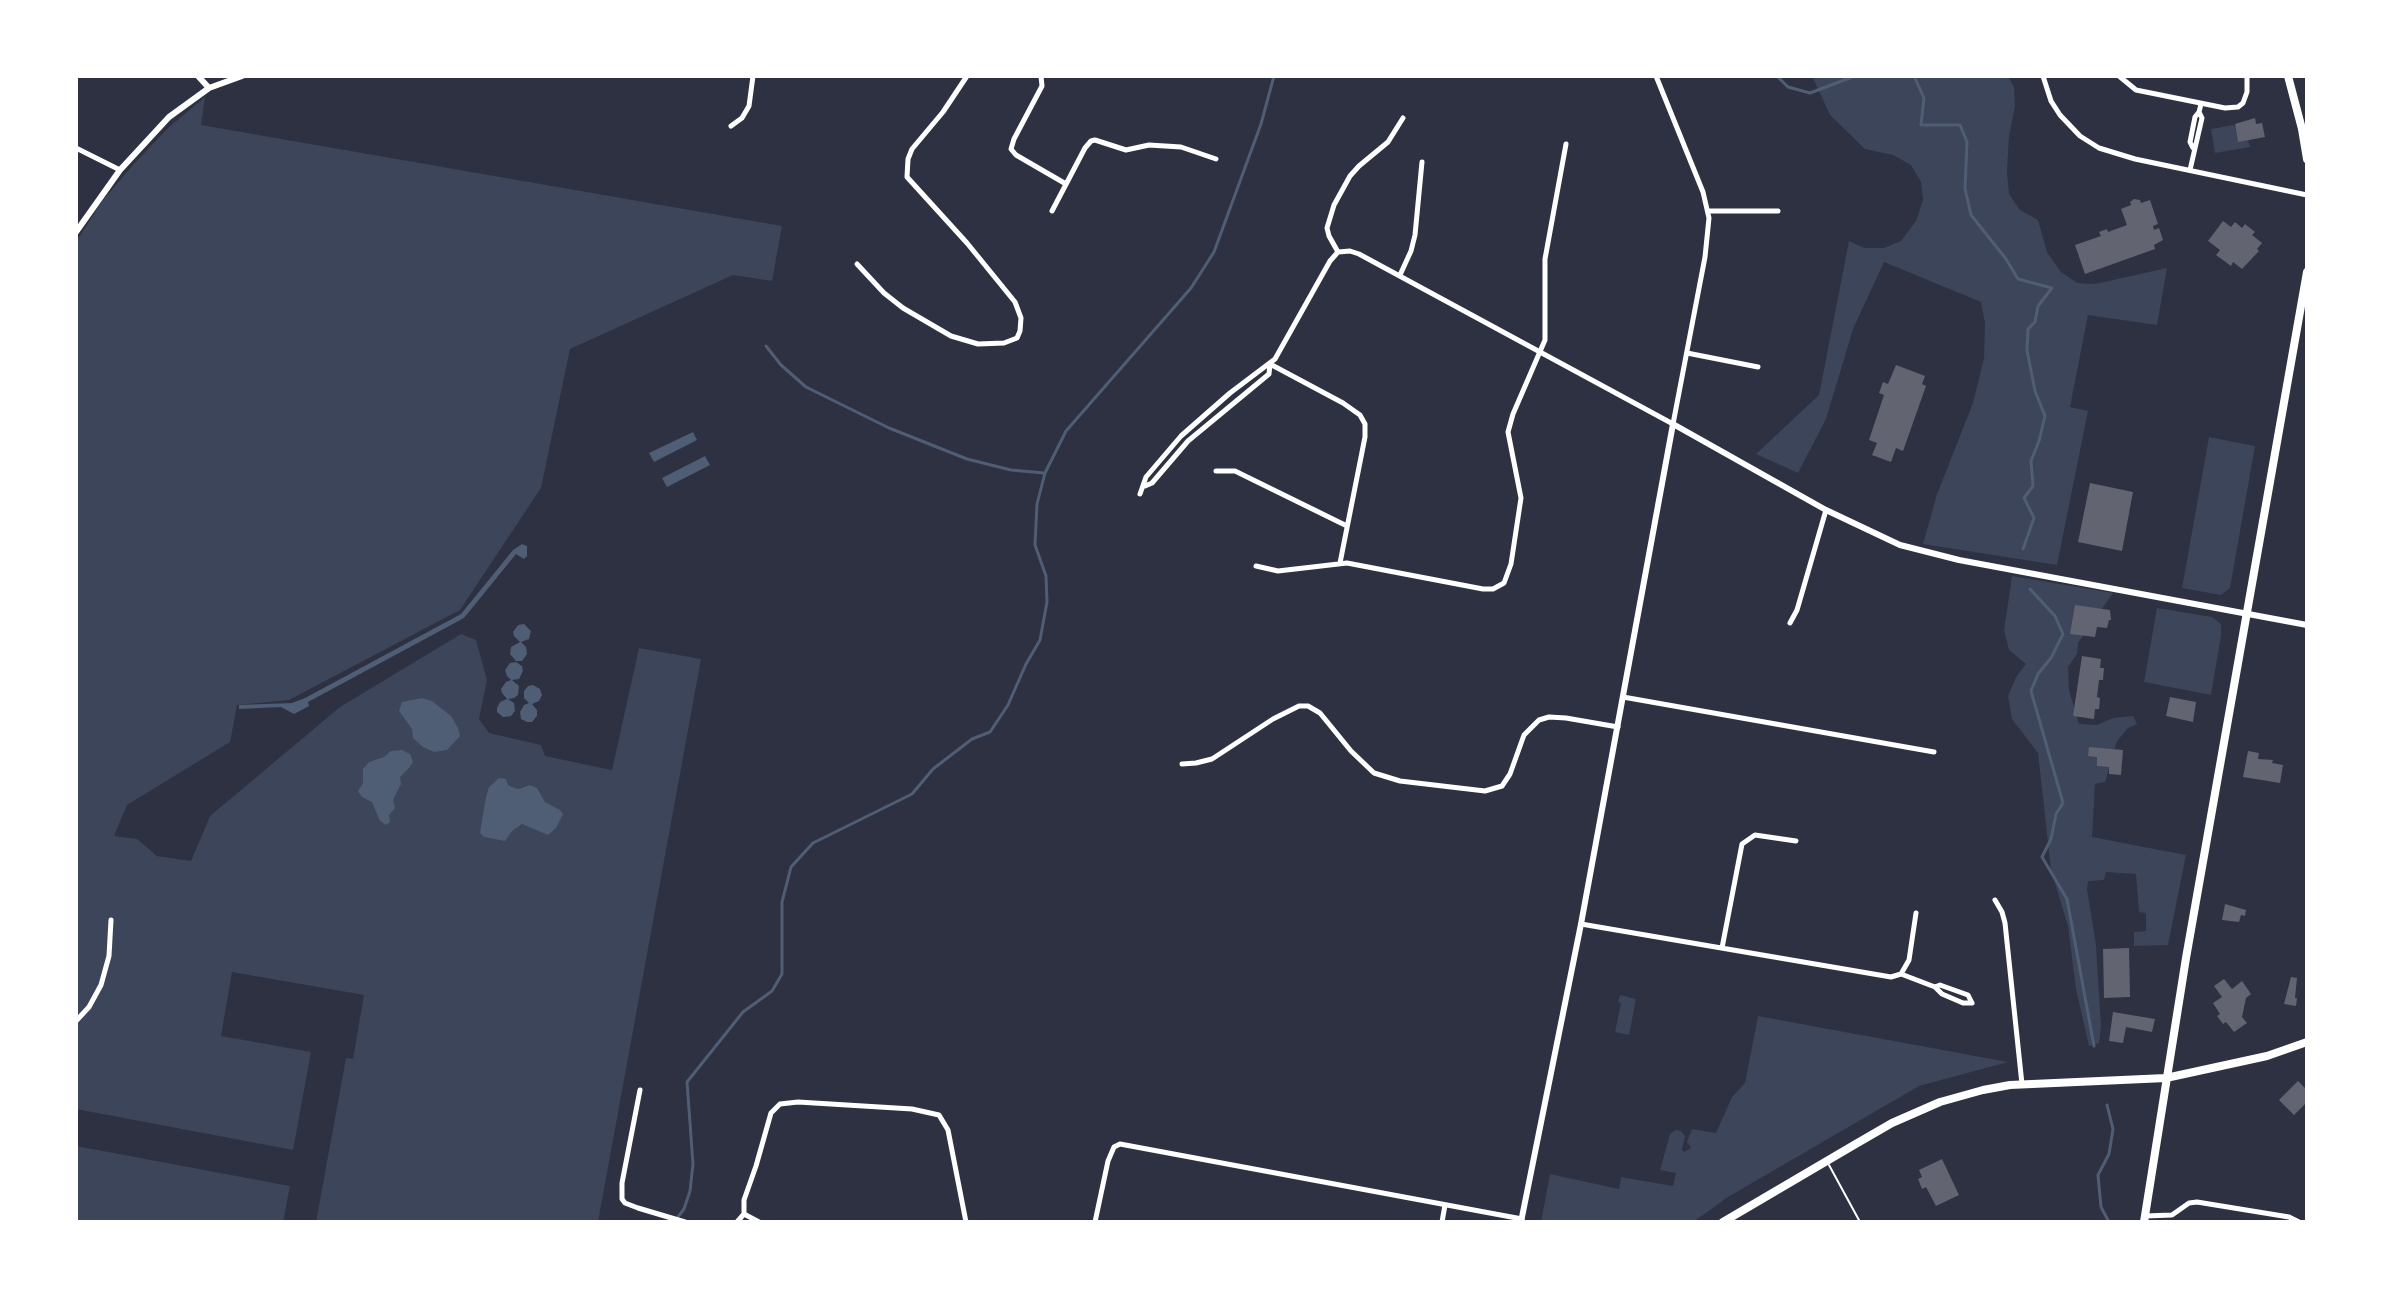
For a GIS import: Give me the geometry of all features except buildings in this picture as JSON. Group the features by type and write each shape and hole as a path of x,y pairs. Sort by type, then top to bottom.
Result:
{"main road":[{"path":"2288,76 2307,159"},
{"path":"2145,1219 2166,1078 2307,272"},
{"path":"1723,1222 1892,1123 1940,1102 1983,1090 2022,1084 2166,1078 2267,1056 2307,1042"}],"street":[{"path":"198,76 209,88"},
{"path":"76,232 120,170 169,117 209,88 242,76"},
{"path":"731,126 742,118 749,106 753,76"},
{"path":"857,264 903,308 951,336 978,344 1004,343 1017,338 1021,318 1015,302 907,177 906,167 912,149 943,112 967,76"},
{"path":"1041,76 1042,86 1011,149 1066,184"},
{"path":"1095,1222 1108,1161 1114,1147 1120,1144 1521,1221 1581,924 1708,240 1708,211 1703,192 1656,76"},
{"path":"2043,76 2060,115 2090,142 2124,157 2307,195"},
{"path":"2119,76 2136,90 2225,108 2241,105 2246,97 2247,76"},
{"path":"2190,170 2193,149 2198,142 2201,104"},
{"path":"1338,252 1327,228 1334,205 1350,176 1388,142 1403,118"},
{"path":"1052,211 1088,143 1095,140 1126,150 1149,145 1181,147 1216,159"},
{"path":"1256,566 1278,571 1340,563 1483,589 1498,588 1505,581 1521,498 1508,432 1541,352 1546,326 1544,267 1566,144"},
{"path":"76,148 120,170"},
{"path":"1400,275 1415,235 1422,162"},
{"path":"1708,211 1778,211"},
{"path":"1338,252 1357,253 1400,275 1826,510 1890,541 1941,556 2307,625"},
{"path":"1140,494 1188,441 1269,374 1270,364 1283,348 1330,261 1338,252"},
{"path":"1687,353 1758,367"},
{"path":"1270,364 1343,403 1364,421 1365,437 1340,563"},
{"path":"1216,471 1235,471 1347,526"},
{"path":"1790,623 1797,610 1826,510"},
{"path":"1623,697 1934,752"},
{"path":"1182,764 1212,759 1280,715 1299,706 1308,706 1320,713 1374,773 1400,781 1485,791 1502,786 1510,774 1524,735 1539,720 1566,718 1618,727"},
{"path":"1722,948 1742,844 1755,835 1796,841"},
{"path":"1995,900 2005,923 2022,1084"},
{"path":"1901,974 1909,960 1916,913"},
{"path":"76,1021 89,1007 101,985 109,956 111,920"},
{"path":"1581,924 1891,977 1901,974 1935,987 1942,994 1963,1003 1972,1003 1968,995 1940,985 1935,987"},
{"path":"640,1090 621,1192 625,1203 685,1222"},
{"path":"737,1222 744,1214 744,1200 771,1113 780,1104 798,1102 935,1113 948,1130 966,1222"},
{"path":"2145,1219 2172,1215 2189,1203 2197,1202 2298,1221"},
{"path":"1442,1222 1445,1205"},
{"path":"744,1214 759,1222"}],"lane":[{"path":"1827,1161 1860,1222"}],"shaded area":[{"path":"1812,76 2008,76 2014,87 2015,106 2009,136 2009,194 2020,210 2038,220 2047,252 2061,272 2077,283 2095,284 2167,268 2157,325 2088,315 2070,407 2088,411 2057,565 1923,544 1937,494 1973,403 1984,358 1985,323 1981,302 1884,262 1853,329 1826,419 1798,473 1756,454 1819,395 1849,241 1864,248 1884,248 1901,241 1916,221 1923,200 1921,182 1911,165 1893,155 1865,149 1830,115"},
{"path":"205,97 201,125 782,226 772,281 733,275 570,349 541,488 460,610 289,700 237,705 230,742 127,805 114,836 137,839 157,856 191,861 210,816 340,707 461,634 476,640 487,680 479,719 489,733 541,745 545,756 612,770 639,648 701,659 598,1222 316,1222 346,1058 353,1059 364,995 232,972 221,1036 311,1052 293,1150 76,1109 76,242 103,200 134,164 168,128"},
{"path":"2233,125 2238,141 2248,140 2250,147 2215,153 2211,129"},
{"path":"693,432 697,440 654,462 649,453"},
{"path":"2209,437 2255,446 2230,588 2221,595 2182,588"},
{"path":"705,456 710,465 667,487 662,478"},
{"path":"522,544 527,546 527,556 524,559 516,554 464,618 308,702 309,706 294,714 281,707 239,709 239,705 292,703 305,698 461,614 513,550"},
{"path":"2012,576 2113,593 2078,643 2077,654 2068,667 2069,690 2079,724 2097,725 2113,718 2133,716 2137,724 2128,728 2117,741 2105,782 2095,784 2092,837 2186,855 2168,945 2134,946 2134,932 2146,931 2146,913 2139,912 2136,874 2106,872 2104,880 2088,881 2101,1026 2099,1043 2089,1046 2076,989 2068,926 2051,870 2038,753 2012,719 2008,696 2026,664 2009,650 2004,630"},
{"path":"2157,608 2212,617 2221,624 2211,695 2144,682"},
{"path":"524,624 531,631 529,639 521,642 527,654 522,661 516,661 510,654 511,647 520,642 513,632 518,625"},
{"path":"516,662 523,671 519,679 512,680 519,686 518,695 508,699 514,703 515,711 511,716 503,717 497,712 500,702 507,699 501,689 511,680 505,670 510,663"},
{"path":"533,685 540,689 542,695 539,701 532,704 537,716 532,722 527,722 521,719 520,712 529,703 524,698 524,691"},
{"path":"422,698 432,701 451,716 458,728 460,736 447,750 434,752 423,747 413,738 412,729 399,711 402,702"},
{"path":"402,750 410,754 413,762 400,777 401,784 393,800 395,808 386,825 380,821 372,802 358,791 363,783 363,769 369,762 391,751"},
{"path":"499,778 506,779 508,785 514,788 530,785 537,788 545,802 563,814 556,828 548,835 522,824 505,841 484,837 480,833 486,797 489,787"},
{"path":"1620,995 1636,999 1629,1035 1615,1032"},
{"path":"1758,1016 2008,1062 1919,1086 1728,1197 1693,1222 1541,1222 1550,1174 1619,1189 1621,1177 1673,1186 1676,1173 1660,1170 1670,1134 1676,1130 1685,1136 1684,1152 1691,1148 1687,1142 1692,1129 1716,1133 1732,1097 1745,1083"},
{"path":"76,1146 290,1186 283,1222 76,1222"}],"waterway":[{"path":"674,1222 684,1209 690,1191 693,1164 687,1082 743,1012 772,991 782,974 782,902 791,867 813,843 912,794 933,769 972,739 990,732 1008,705 1040,640 1047,602 1046,576 1035,545 1037,504 1045,473 1066,431 1191,288 1214,252 1261,124 1274,76"},
{"path":"1777,76 1788,87 1810,93 1855,76"},
{"path":"1914,76 1924,98 1921,125 1960,125 1967,142 1965,189 1971,215 2018,279 2052,288 2038,306 2035,322 2028,329 2027,350 2035,391 2045,416 2031,461 2033,486 2024,498 2034,518 2023,549"},
{"path":"766,346 781,365 806,387 889,428 967,459 1011,470 1044,473"},
{"path":"2030,589 2055,616 2063,634 2031,691 2063,803 2056,814 2051,839 2042,857 2067,899 2094,1046"},
{"path":"2107,1105 2113,1129 2109,1154 2098,1175 2101,1207 2109,1222"}]}
